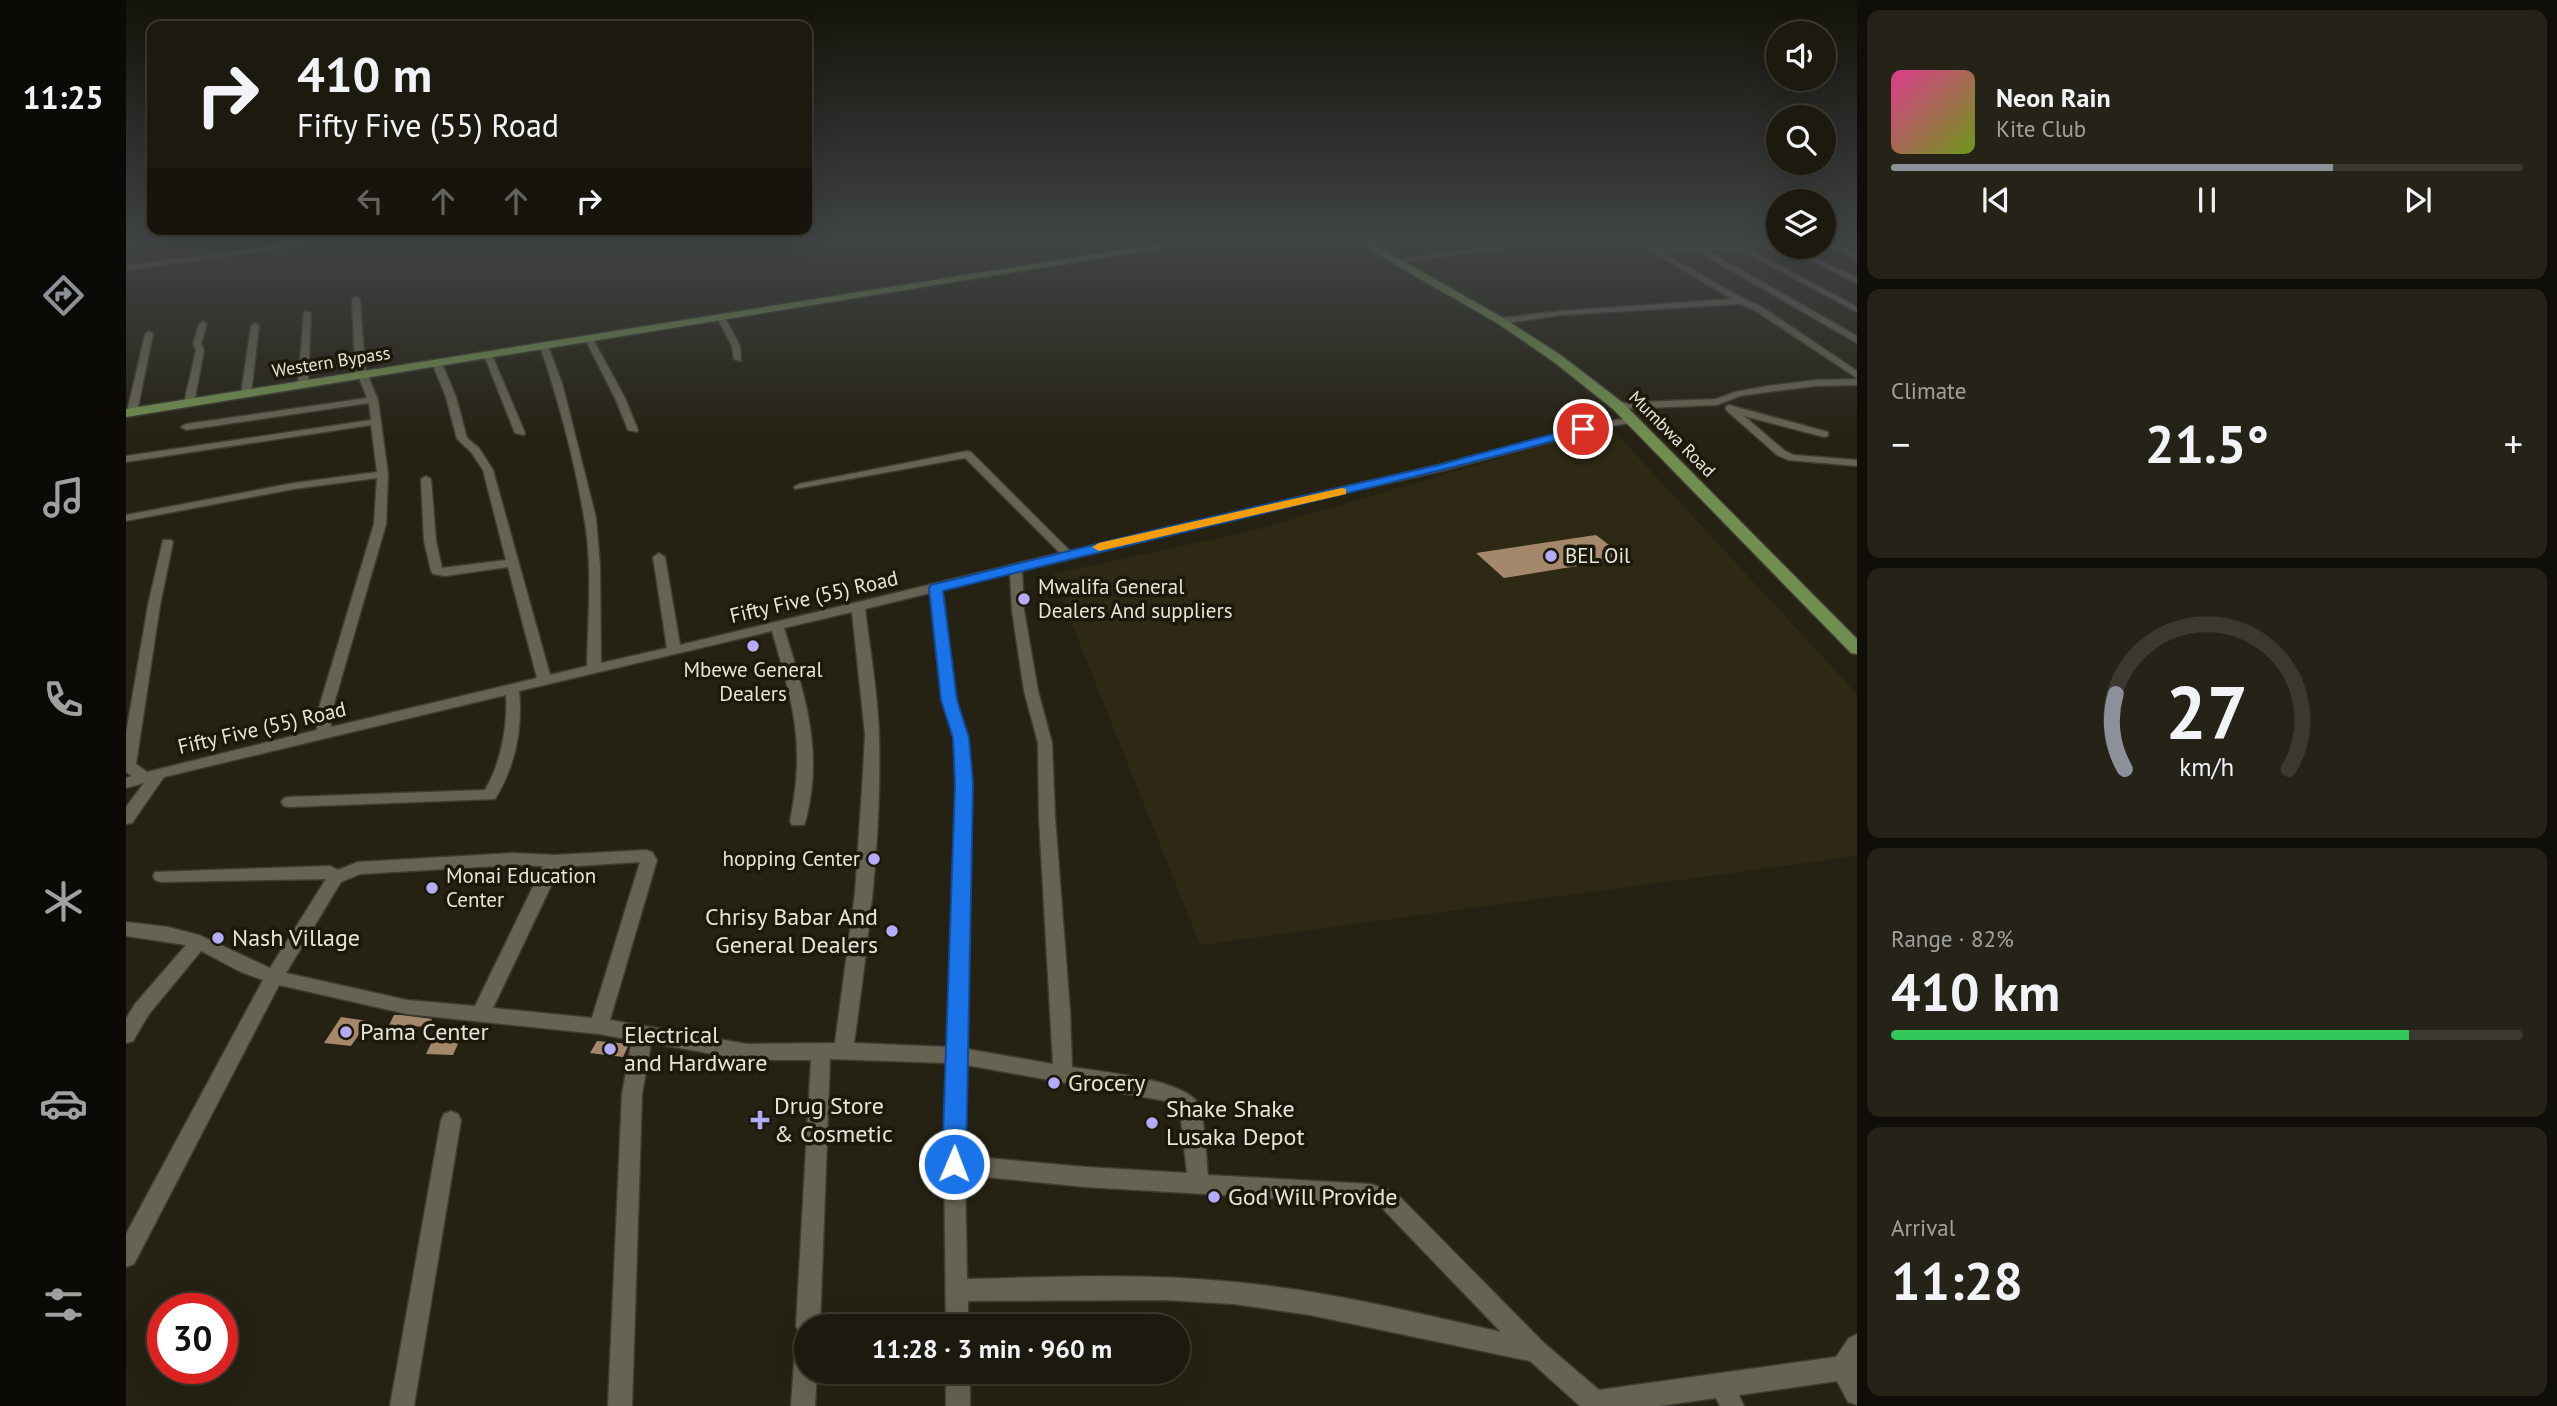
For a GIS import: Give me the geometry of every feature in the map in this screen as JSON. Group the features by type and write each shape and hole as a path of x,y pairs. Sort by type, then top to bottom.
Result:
{"main road":[{"name":"Western Bypass","path":"129,412 797,306"},
{"name":"Mumbwa Road","path":"1475,306 1558,359 1618,406 1857,649"}],"street":[{"path":"324,733 324,714 380,524 383,474 373,400 362,375 357,306"},
{"path":"1502,321 1562,313 1672,306"},
{"path":"1751,306 1857,375"},
{"path":"1797,306 1857,340"},
{"path":"303,384 307,313"},
{"path":"720,318 736,345 738,359"},
{"path":"189,403 200,349 197,344 203,324"},
{"path":"246,394 255,326"},
{"path":"129,412 149,334"},
{"path":"589,339 620,398 633,430"},
{"path":"544,346 557,383 590,518 594,567 594,668"},
{"path":"488,355 520,433"},
{"path":"437,363 451,397 462,439 475,450 488,470 545,681"},
{"path":"1618,406 1717,402 1738,394 1767,389 1816,383 1857,382"},
{"path":"186,427 373,400"},
{"path":"1717,402 1729,408 1824,434"},
{"path":"1729,408 1781,453 1792,458 1857,463"},
{"name":"Fifty Five (55) Road","path":"126,783 594,668 1441,468 1605,424 1633,420"},
{"path":"126,459 375,422"},
{"path":"799,486 967,454 1068,555"},
{"path":"126,518 283,488 383,474"},
{"path":"426,479 430,541 437,570 445,572 514,562"},
{"path":"126,819 152,776 128,766 154,604 167,542"},
{"path":"659,557 674,649"},
{"path":"1016,569 1022,637 1031,691 1045,743 1047,817 1061,1011 1062,1074"},
{"path":"936,588 949,700 961,738 964,784 954,1164 957,1314"},
{"path":"844,1051 858,952 872,766 873,734 858,605"},
{"path":"777,625 806,746 803,795 798,821"},
{"path":"289,802 490,795 511,736 515,706 512,690"},
{"path":"126,1256 274,977 335,878 358,868 513,859 555,861 646,856 649,860 599,1026"},
{"path":"480,1015 555,861"},
{"path":"161,876 330,872 335,878"},
{"path":"126,929 168,934 199,942 247,967 274,977 407,1007 599,1026 747,1052 844,1051 956,1055 1170,1093 1190,1108 1199,1183"},
{"path":"126,1035 142,1009 199,942"},
{"path":"620,1406 632,1094 643,1034"},
{"path":"809,1314 821,1051"},
{"path":"402,1406 451,1119"},
{"path":"954,1164 1371,1194 1388,1200 1536,1351 1596,1405 1728,1396 1843,1368 1857,1346"},
{"path":"957,1290 1130,1288 1235,1293 1328,1306 1536,1351"},
{"path":"1843,1368 1857,1393"},
{"path":"803,1406 805,1384"},
{"path":"958,1384 958,1406"}],"shaded area":[{"name":"BEL Oil","path":"1613,430 1857,694 1857,856 1200,945 1052,574 1255,530 1566,439"}],"building":[{"name":"BEL Oil","path":"1596,535 1626,558 1504,578 1476,553"},
{"path":"394,1015 432,1019 429,1027 389,1025"},
{"name":"Pama Center","path":"341,1017 368,1021 351,1046 324,1043"},
{"path":"435,1035 462,1035 453,1055 426,1054"},
{"name":"Electrical and Hardware","path":"597,1041 629,1044 623,1057 590,1053"}],"slow traffic":[{"path":"1099,547 1342,492"}],"place":[{"name":"BEL Oil","path":"1551,556"},
{"name":"Mwalifa General Dealers And suppliers","path":"1024,599"},
{"name":"Mbewe General Dealers","path":"753,646"},
{"name":"hopping Center","path":"874,859"},
{"name":"Monai Education Center","path":"432,888"},
{"name":"Chrisy Babar And General Dealers","path":"892,931"},
{"name":"Nash Village","path":"218,938"},
{"name":"Pama Center","path":"346,1032"},
{"name":"Electrical and Hardware","path":"610,1049"},
{"name":"Grocery","path":"1054,1083"},
{"name":"Drug Store & Cosmetic","path":"760,1120"},
{"name":"Shake Shake Lusaka Depot","path":"1152,1123"},
{"name":"God Will Provide","path":"1214,1197"}],"route":[{"path":"954,1164 964,784 961,738 949,700 936,588 1441,468 1583,429"}]}
